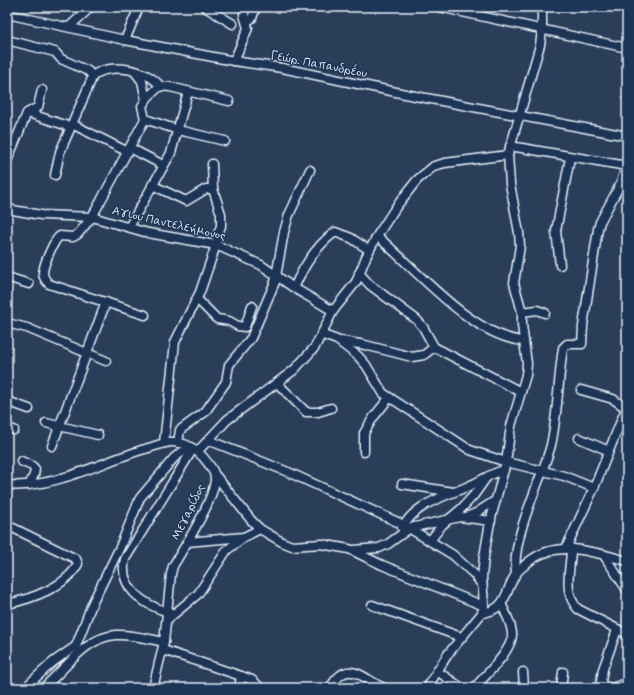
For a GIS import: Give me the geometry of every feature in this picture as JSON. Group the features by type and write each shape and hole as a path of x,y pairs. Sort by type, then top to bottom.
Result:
{"street":[{"path":"70,26 91,7"},
{"path":"125,40 139,7"},
{"path":"205,7 233,24"},
{"path":"234,61 246,32 247,22 245,7"},
{"path":"247,22 252,18 256,7"},
{"path":"439,7 542,31 627,48"},
{"path":"480,7 483,17"},
{"path":"428,688 437,671 483,610 484,557 491,521 506,462 511,426 526,375 527,364 522,312 514,283 519,240 510,184 508,155 542,31 542,7"},
{"name":"Γεώρ. Παπανδρέου","path":"7,14 70,26 125,40 234,61 282,68 417,97 500,113 519,114 627,136"},
{"path":"7,40 55,52 61,59 88,71 93,76"},
{"path":"55,175 60,152 93,76 104,69 135,71 151,77 160,86 229,101"},
{"path":"135,71 142,81 146,100"},
{"path":"145,315 49,284 45,280 43,273 57,237 73,237 78,234 92,217 145,119 142,110 146,100 160,86"},
{"path":"7,161 27,113 38,107 42,90"},
{"path":"129,227 171,153 188,92"},
{"path":"27,113 71,126 163,165"},
{"path":"145,119 178,130 225,141"},
{"path":"510,146 570,158 626,166 624,178 600,222 598,229 583,326 583,342 582,344 567,344 563,348 553,435 521,536 516,558 516,574"},
{"path":"260,529 244,537 227,550 198,594 168,615 145,603 134,594 128,585 123,567 125,559 195,450 208,440 227,420 306,358 323,335 333,311 356,282 369,250 406,192 430,168 457,161 508,155"},
{"path":"560,265 556,231 570,158"},
{"path":"164,443 174,347 197,299 216,245 216,236 221,226 221,214 213,189 212,164"},
{"path":"178,443 180,430 205,412 226,382 229,365 251,338 273,288 284,232 289,215 310,170"},
{"path":"152,185 186,201 206,189 213,189"},
{"name":"Αγιου Παντελεήμονος","path":"7,209 41,215 92,217 148,233 216,245 261,265 294,288 333,311"},
{"path":"294,288 311,258 327,237 335,232 351,238 369,250"},
{"path":"377,236 443,297 468,315 496,333 514,340 524,341"},
{"path":"359,273 370,286 417,320 423,327 434,347 521,392"},
{"path":"7,277 29,284"},
{"path":"197,299 217,319 230,321 242,327 247,324 252,306"},
{"path":"52,446 106,302"},
{"path":"522,312 537,310 545,313"},
{"path":"7,323 26,328 106,361"},
{"path":"328,325 337,340 358,356 366,365 378,387 389,398 470,450 506,462 564,476 594,488"},
{"path":"323,335 337,340 412,357 424,355 434,347"},
{"path":"276,383 306,412 318,412 331,408"},
{"path":"581,390 613,399 626,407 609,452 568,548 568,589 572,603 578,608 627,634"},
{"path":"364,452 364,433 373,418 389,398"},
{"path":"7,401 30,409"},
{"path":"46,423 98,435"},
{"path":"579,438 609,452"},
{"path":"208,440 315,484 407,527 453,555 475,575 483,588"},
{"name":"Μεγαρίδος","path":"7,485 29,485 66,477 124,455 164,443 178,443 195,450 208,462 216,476 212,493 173,566 163,646 153,688"},
{"path":"28,688 30,683 53,662 76,646 92,604 120,547 140,498 174,458 182,452 195,450"},
{"path":"21,462 32,466 35,469 29,485"},
{"path":"216,476 242,510 260,529 282,542 292,546 321,544 360,550 379,548 388,544 407,527 414,512 420,508 504,470"},
{"path":"430,541 442,525 474,495 488,476"},
{"path":"402,484 454,492"},
{"path":"407,527 465,517 476,513 496,500"},
{"path":"465,517 491,521"},
{"path":"7,525 76,559 78,564 65,578 38,596 7,604"},
{"path":"187,542 244,537"},
{"path":"349,549 483,610 491,612 501,604 516,574 531,560 545,551 568,548 627,560"},
{"path":"603,554 627,590"},
{"path":"474,688 505,652 512,640 510,622 501,604"},
{"path":"372,605 461,638"},
{"path":"617,630 603,669 600,687 612,688 627,683"},
{"path":"45,688 87,646 97,639 118,635 163,646 252,680 261,688"},
{"path":"330,688 336,678 345,672 354,671 384,688"},
{"path":"437,671 462,688"},
{"path":"523,672 524,688"},
{"path":"561,688 563,672"},
{"path":"239,688 241,676"}]}
